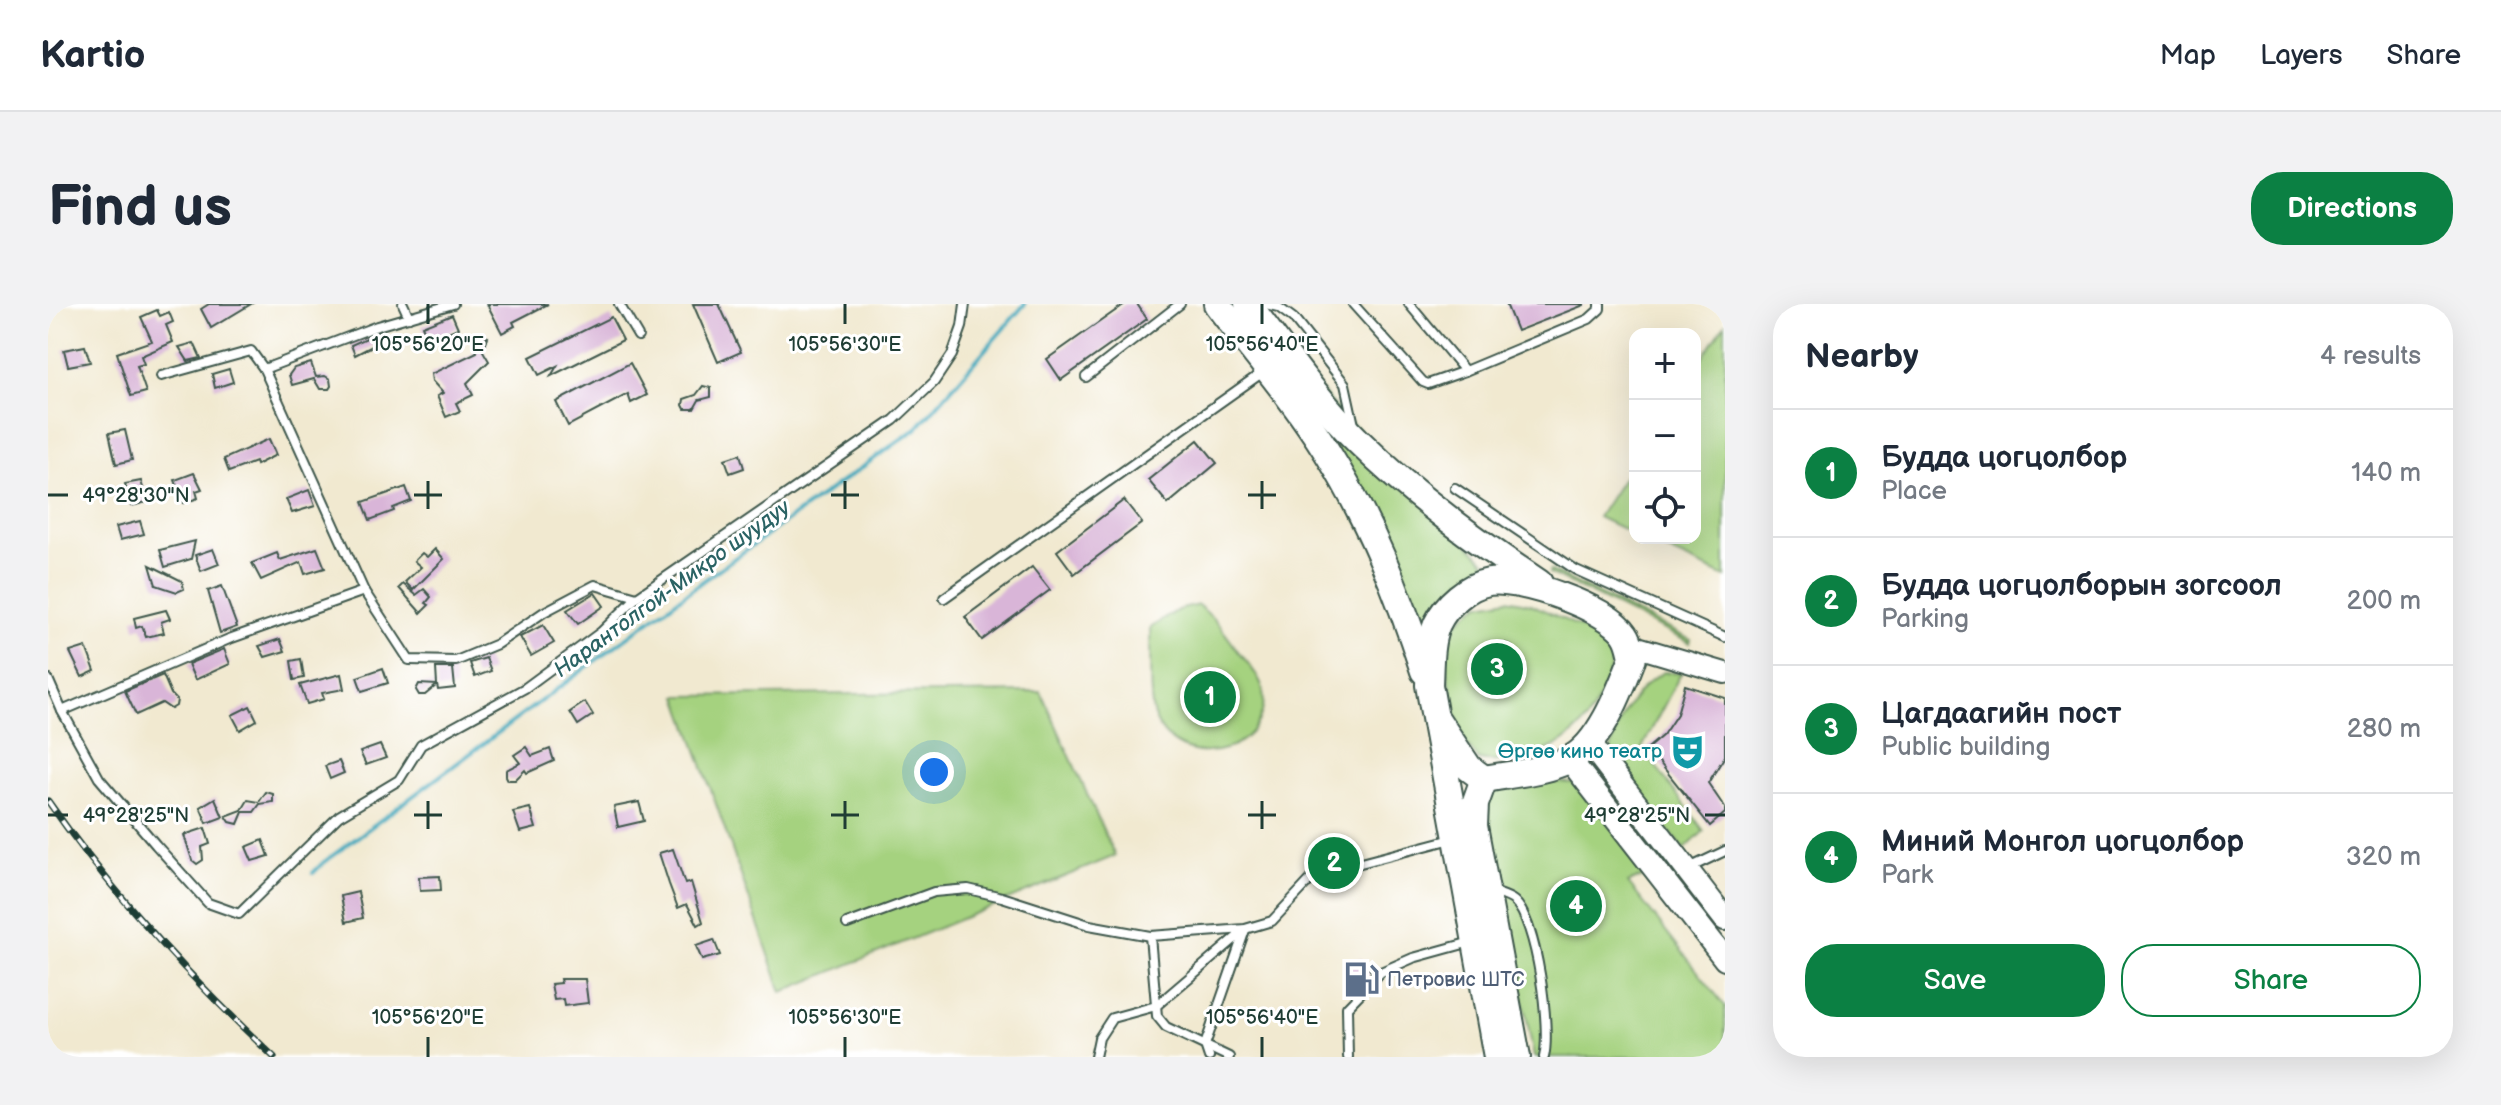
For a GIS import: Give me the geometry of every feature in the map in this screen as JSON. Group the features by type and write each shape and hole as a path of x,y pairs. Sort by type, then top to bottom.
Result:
{"highway":[{"path":"1217,304 1326,450 1364,515 1406,614 1437,720 1497,1057"},
{"path":"1248,304 1298,371 1358,441 1404,484 1463,533 1552,592 1608,619 1624,632 1631,645 1633,657 1625,677 1580,752 1484,779"},
{"path":"1429,685 1431,645 1436,626 1455,600 1485,583 1500,581 1552,592"},
{"path":"1437,720 1469,768 1484,779"},
{"path":"1484,779 1475,804 1474,826 1517,1057"}],"main road":[{"path":"1580,752 1687,870 1725,919"},
{"path":"1580,752 1725,959"}],"street":[{"path":"1631,645 1725,673"}],"lane":[{"path":"403,304 409,317"},
{"path":"264,369 453,304"},
{"path":"619,304 638,336"},
{"path":"48,679 99,778 208,903 239,914 339,816 399,780 421,745 525,688 601,632 637,597 894,420 934,382 952,355 962,327 965,304"},
{"path":"1086,377 1180,304"},
{"path":"1266,304 1278,307 1293,318 1345,384 1358,441"},
{"path":"1353,304 1428,384 1589,319 1600,309 1600,304"},
{"path":"1409,304 1465,371"},
{"path":"161,376 251,351 264,369 364,591 409,660 456,661 497,644 544,612 595,585 637,597"},
{"path":"944,598 1267,370"},
{"path":"1455,488 1576,570 1725,637"},
{"path":"62,711 229,639 364,591"},
{"path":"847,924 934,892 968,889 1089,925 1150,936 1245,929 1272,921 1315,875 1457,837"},
{"path":"1687,870 1725,851"},
{"path":"1485,888 1515,902 1532,935 1547,1043 1544,1057"},
{"path":"1095,1057 1099,1038 1112,1018 1156,1006 1245,929"},
{"path":"1209,1057 1205,1045 1245,929"},
{"path":"1150,936 1157,1016 1166,1027 1229,1057"},
{"path":"1348,1057 1347,1007 1381,972 1413,958 1476,941"}],"green space":[{"path":"1228,304 1236,304 1487,563 1481,574 1444,594 1427,615 1415,617"},
{"path":"1725,324 1725,577 1653,544 1701,544 1701,360"},
{"path":"1629,469 1629,532 1598,517"},
{"path":"1550,570 1691,640 1690,643 1549,573"},
{"path":"1508,599 1531,604 1603,638 1612,663 1600,698 1571,736 1541,752 1523,757 1479,760 1460,736 1444,654 1456,624 1468,612 1481,604"},
{"path":"1198,605 1225,632 1262,686 1263,708 1256,726 1242,740 1225,749 1206,752 1186,749 1169,738 1155,719 1151,689 1150,628 1178,610"},
{"path":"1664,672 1681,673 1642,748 1704,831 1684,850 1610,756 1621,719 1635,697"},
{"path":"1041,692 1115,856 782,992 678,696"},
{"path":"1556,782 1573,783 1583,789 1650,874 1628,883 1725,1006 1725,1057 1534,1057 1492,834 1482,836 1482,799 1493,790"}],"building":[{"path":"209,304 251,304 211,328 201,309"},
{"path":"487,304 548,304 513,322 515,326 502,333"},
{"path":"693,304 719,304 741,352 718,362"},
{"path":"1125,304 1137,304 1147,319 1061,380 1047,359"},
{"path":"1506,304 1584,304 1584,305 1517,331"},
{"path":"157,310 160,316 169,312 173,322 166,325 173,342 141,356 144,364 137,366 146,392 131,396 117,353 152,341 141,317"},
{"path":"452,314 458,328 428,340 422,326"},
{"path":"611,317 623,340 551,376 557,366 539,375 530,357"},
{"path":"380,332 384,340 355,355 351,345"},
{"path":"478,334 488,337 483,351 489,361 467,383 473,395 456,403 460,411 446,417 437,396 443,393 432,381 431,374 477,352 473,341"},
{"path":"194,343 201,358 188,361 179,347"},
{"path":"85,346 90,362 68,366 64,350"},
{"path":"311,363 316,377 330,379 329,389 320,389 314,379 292,385 289,375 294,368"},
{"path":"630,363 647,395 631,403 628,394 568,426 556,402"},
{"path":"229,369 233,382 215,388 212,374"},
{"path":"703,386 711,388 711,397 699,400 694,409 685,409 684,399 696,395"},
{"path":"125,430 132,460 116,464 109,433"},
{"path":"269,439 276,455 256,465 255,462 229,472 224,459"},
{"path":"1198,440 1217,463 1168,504 1148,480"},
{"path":"740,454 744,468 730,473 725,459"},
{"path":"194,473 202,489 196,491 198,498 184,503 175,480"},
{"path":"141,481 147,502 131,506 125,484"},
{"path":"406,487 411,501 370,520 363,502"},
{"path":"309,490 315,506 292,513 286,499"},
{"path":"1124,500 1142,523 1074,574 1057,551"},
{"path":"140,521 144,534 120,540 116,527"},
{"path":"195,541 191,559 165,567 160,550"},
{"path":"317,548 325,568 305,574 301,562 261,580 252,563 277,553 280,560"},
{"path":"213,549 219,564 201,571 195,555"},
{"path":"435,549 444,559 413,590 405,582 421,567 414,561 422,553 427,557"},
{"path":"150,565 182,581 184,589 177,592 156,585"},
{"path":"1032,567 1050,590 982,640 965,617"},
{"path":"403,584 416,595 424,589 431,597 426,603 429,605 421,613 399,588"},
{"path":"222,586 237,627 220,633 208,591"},
{"path":"595,593 604,606 578,624 567,610"},
{"path":"166,610 170,619 161,622 164,633 146,637 142,626 136,628 134,618"},
{"path":"543,625 554,643 531,656 520,637"},
{"path":"280,639 285,651 265,657 259,646"},
{"path":"1503,643 1511,647 1515,655 1511,663 1503,667 1495,663 1491,655 1495,647"},
{"path":"86,647 95,671 82,677 70,652"},
{"path":"224,649 230,664 195,680 188,664"},
{"path":"486,658 491,671 475,677 470,663"},
{"path":"301,659 304,678 294,680 291,661"},
{"path":"383,668 388,683 362,691 357,677"},
{"path":"436,668 453,668 455,688 438,690"},
{"path":"341,674 344,689 322,693 324,699 307,704 300,685"},
{"path":"163,675 177,700 176,706 171,709 162,703 136,715 125,691"},
{"path":"419,684 437,685 425,695 419,695 416,690"},
{"name":"Өргөө кино театр","path":"1685,685 1725,698 1725,756 1708,783 1725,808 1725,813 1710,826 1648,748 1663,735 1677,714"},
{"path":"585,702 593,715 578,725 570,712"},
{"path":"250,706 257,720 240,730 232,715"},
{"path":"380,745 386,758 366,765 360,752"},
{"path":"526,747 532,756 550,749 554,761 527,773 525,770 515,780 508,780 506,770 520,763 514,755"},
{"path":"339,761 344,773 330,779 325,766"},
{"path":"266,792 273,794 273,802 260,804 254,812 243,812 238,824 230,822 226,816 242,810 248,800 259,802"},
{"path":"215,798 223,817 207,823 200,807"},
{"path":"639,802 644,821 618,827 614,807"},
{"path":"530,808 536,828 520,832 513,812"},
{"path":"205,828 210,844 202,847 203,860 197,864 192,860 184,835"},
{"path":"263,840 269,856 252,861 246,847"},
{"path":"673,849 685,884 691,882 703,922 698,925 687,904 678,908 669,884 659,853"},
{"path":"440,876 441,890 420,891 419,877"},
{"path":"358,892 363,918 346,922 341,896"},
{"path":"714,940 720,955 702,960 696,946"},
{"path":"1360,958 1372,972 1360,984 1347,968"},
{"path":"560,979 585,979 588,1003 564,1006 563,999 554,1000 551,984 561,983"}],"waterway":[{"name":"Нарантолгой-Микро шуудуу","path":"313,873 715,572 917,428 1025,304"}],"railway":[{"path":"48,801 99,870 154,935 274,1057"}],"place":[{"name":"Цагдаагийн пост","path":"1497,669"},
{"name":"Будда цогцолбор","path":"1210,697"},
{"name":"Өргөө кино театр","path":"1688,752"},
{"name":"Будда цогцолборын зогсоол","path":"1334,863"},
{"name":"Миний Монгол цогцолбор","path":"1576,906"},
{"name":"Петровис ШТС","path":"1361,980"}]}
